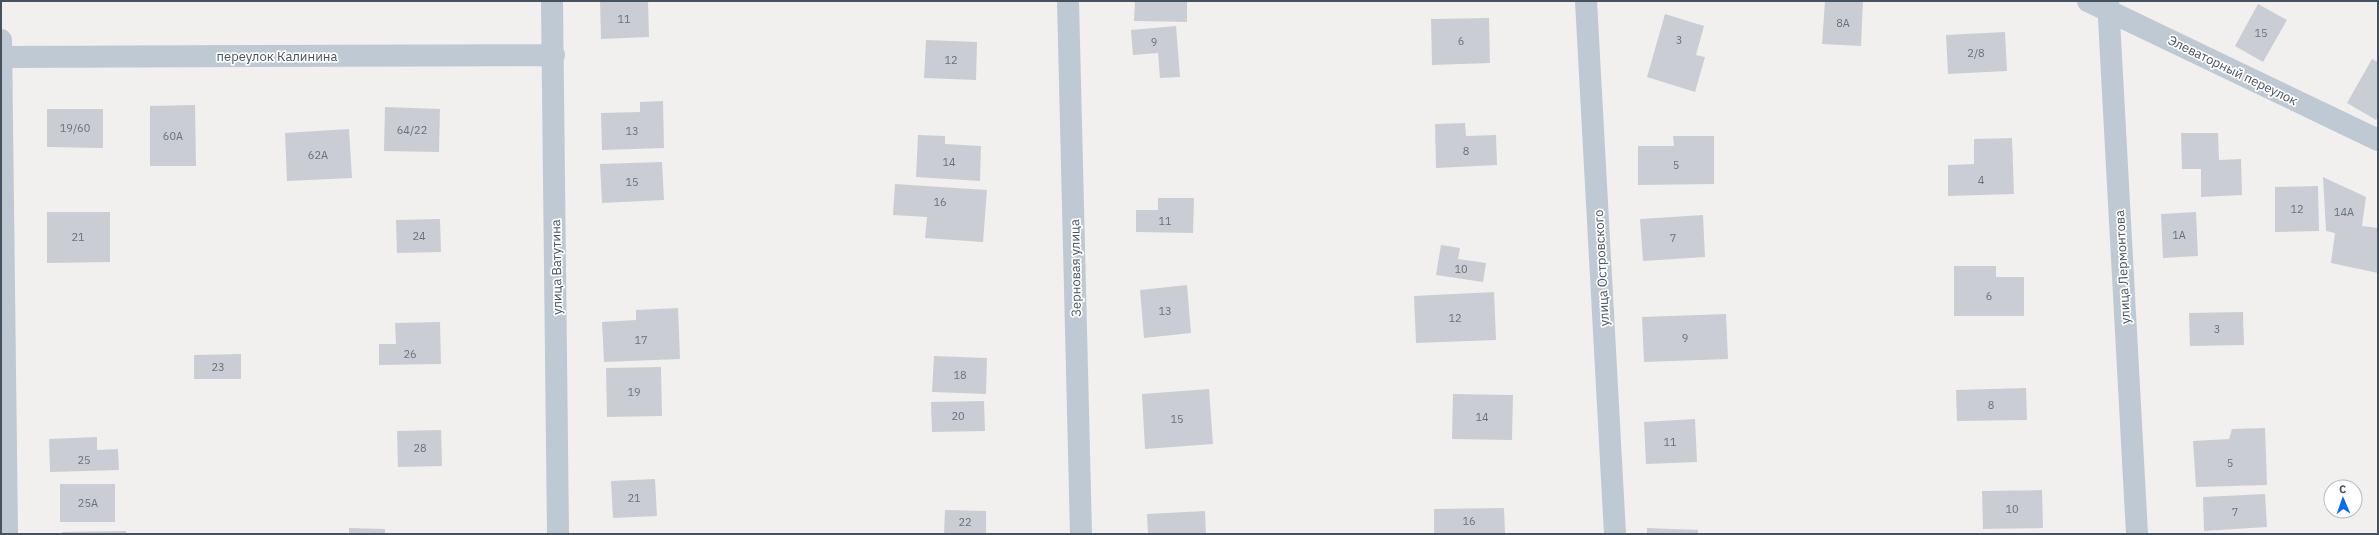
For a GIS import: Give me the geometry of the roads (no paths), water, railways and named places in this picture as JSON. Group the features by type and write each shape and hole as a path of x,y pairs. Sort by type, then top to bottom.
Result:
{"street":[{"name":"улица Ватутина","path":"552,1 554,55 558,534"},
{"name":"Зерновая улица","path":"1068,1 1081,534"},
{"name":"улица Островского","path":"1586,1 1615,534"},
{"name":"Элеваторный переулок","path":"2088,1 2108,6 2378,140"},
{"name":"улица Лермонтова","path":"2108,6 2137,534"},
{"path":"1,40 7,534"},
{"name":"переулок Калинина","path":"1,57 554,55"}]}
